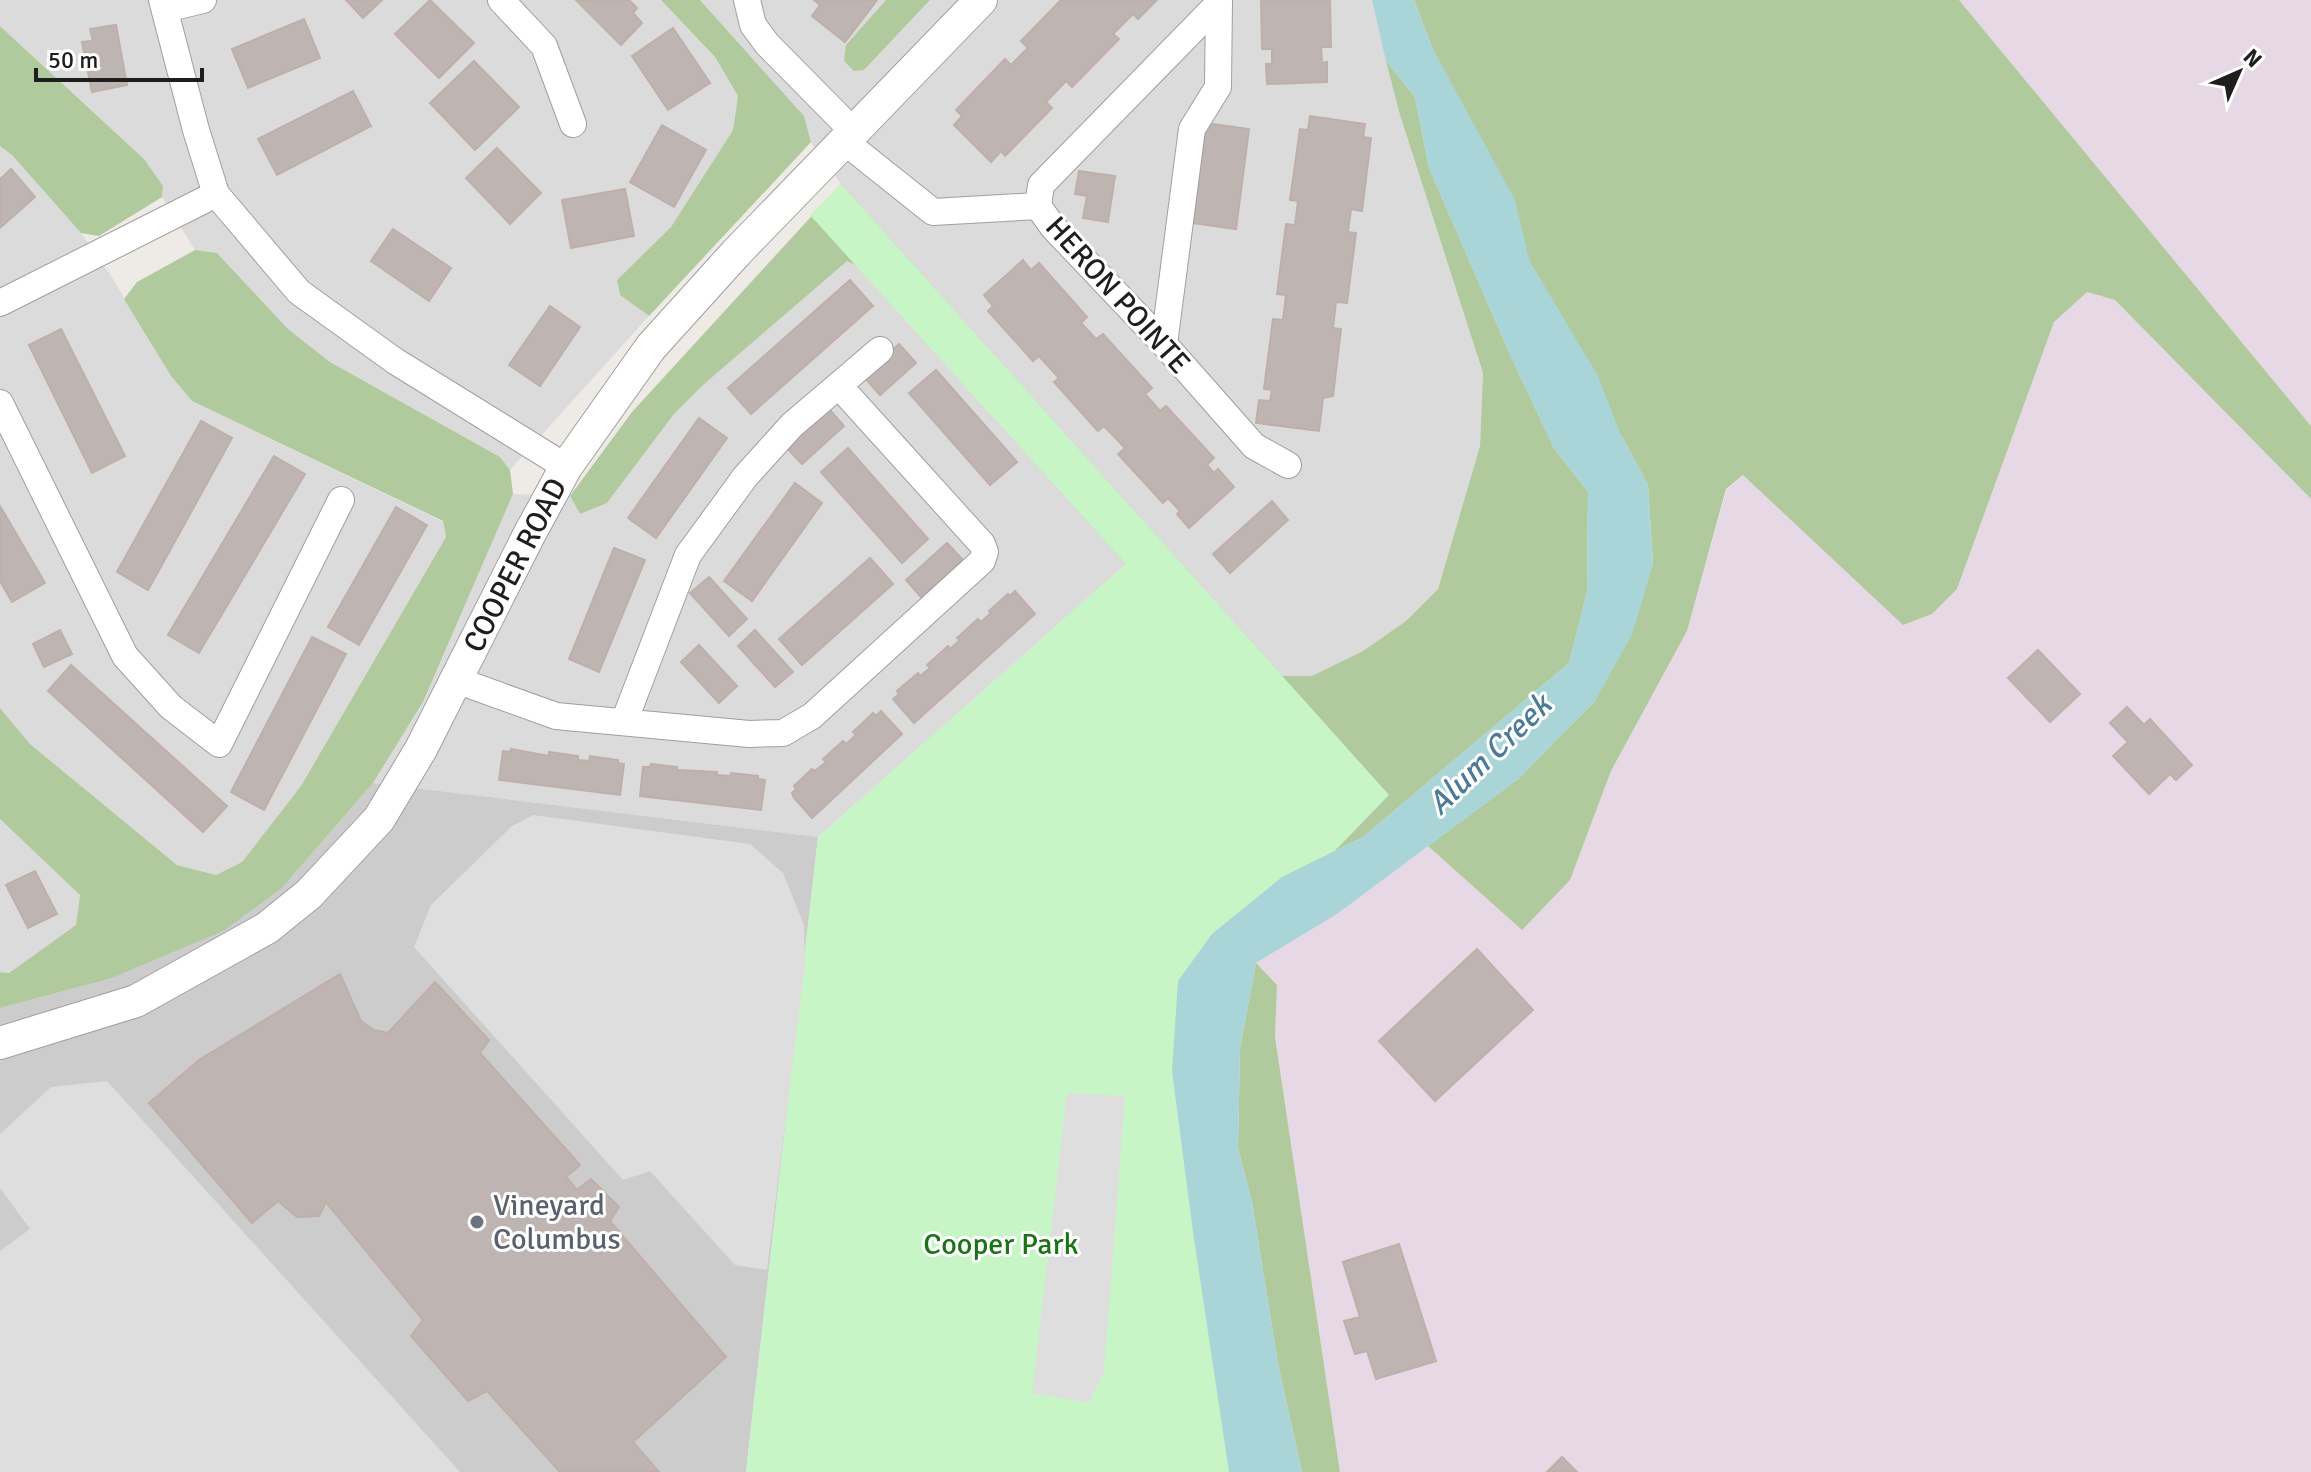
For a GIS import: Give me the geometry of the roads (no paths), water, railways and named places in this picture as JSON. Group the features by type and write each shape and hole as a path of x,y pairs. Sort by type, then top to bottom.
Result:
{"street":[{"path":"203,0 164,5 216,194 299,292 395,361 566,467"},
{"path":"501,0 544,46 573,124"},
{"name":"HERON POINTE","path":"747,0 753,25 767,44 848,136 933,212 1038,206 1053,227 1164,344 1254,446 1288,465"},
{"name":"COOPER ROAD","path":"0,1043 136,1001 267,928 309,894 379,819 421,749 566,467 651,347 736,253 981,0"},
{"path":"1038,206 1041,185 1219,2"},
{"path":"1164,344 1192,129 1218,87 1219,2"},
{"path":"0,303 216,194"},
{"path":"624,722 688,555 745,477 792,425 880,350"},
{"path":"456,680 556,716 749,734 783,733 812,716 982,561 985,552 982,544 840,387"},
{"path":"0,403 125,656 171,707 219,744 341,500"}],"water":[{"path":"1372,0 1414,0 1432,47 1515,200 1532,272 1515,316 1618,429 1648,485 1653,564 1632,635 1595,701 1518,779 1337,914 1256,963 1240,1048 1238,1148 1252,1202 1278,1364 1302,1472 1229,1472 1172,1071 1178,981 1212,934 1282,877 1363,837 1569,663 1587,592 1588,492 1554,448 1512,359 1429,168 1415,97 1386,61"}],"waterway":[{"name":"Alum Creek","path":"1497,245 1580,385 1602,442"}],"place":[{"name":"Vineyard Columbus","path":"477,1222"}],"park label":[{"name":"Cooper Park","path":"1001,1244"}]}
